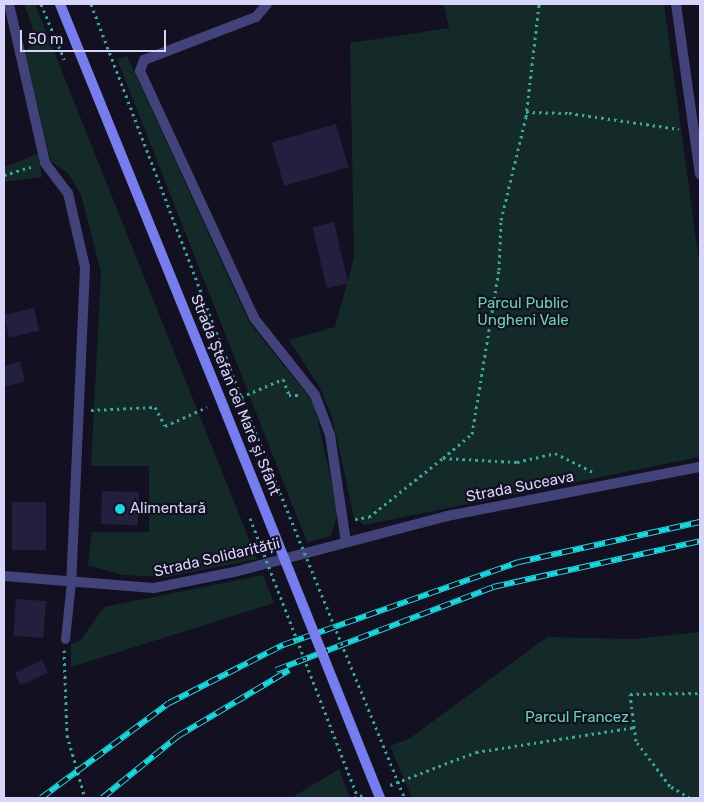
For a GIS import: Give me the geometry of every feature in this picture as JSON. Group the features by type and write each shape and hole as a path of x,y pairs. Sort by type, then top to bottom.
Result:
{"main road":[{"name":"Strada Ștefan cel Mare și Sfânt","path":"60,4 380,793"}],"street":[{"path":"9,4 45,163 68,193 85,268 71,582"},
{"path":"267,4 256,17 144,60 140,71 254,318 315,395 330,435 346,542"},
{"path":"676,4 700,174"},
{"name":"Strada Suceava","path":"346,542 447,516 700,467"},
{"name":"Strada Solidarității","path":"4,576 20,574 71,582 154,588 346,542"}],"lane":[{"path":"65,639 71,582"}],"path":[{"path":"91,4 242,400 405,798"},
{"path":"344,521 369,517 472,434 500,270 501,220 526,112 539,4"},
{"path":"526,112 569,113 694,131"},
{"path":"242,400 283,379 289,396"},
{"path":"88,410 155,407 165,426 207,407"},
{"path":"442,458 517,462 556,453 612,484"},
{"path":"248,513 358,798"},
{"path":"690,798 670,786 636,742 636,727 630,694 700,693"},
{"path":"380,793 476,752 636,727"},
{"path":"354,798 372,792"}],"green space":[{"path":"24,4 35,4 257,559 167,577 122,575 88,565 92,532 149,532 149,466 91,466 101,272 81,195 68,173 51,162 25,52 37,40"},
{"name":"Parcul Public Ungheni Vale","path":"444,4 664,4 700,269 700,457 364,525 354,517 332,417 319,386 289,340 335,327 354,258 350,43 449,28"},
{"path":"127,56 249,322 314,403 338,512 331,536 307,542 117,59"},
{"path":"38,154 42,177 4,182 4,167"},
{"path":"263,575 274,603 71,667 71,644 80,641 104,607"},
{"name":"Parcul Francez","path":"700,632 700,798 412,798 390,746 409,739 547,637 632,639"},
{"path":"339,769 350,798 292,798 309,787"}],"building":[{"path":"336,124 348,167 284,186 272,142"},
{"path":"334,222 348,283 327,288 313,227"},
{"path":"34,308 39,330 9,337 4,315"},
{"path":"20,361 25,381 4,387 4,366"},
{"path":"102,491 139,492 138,525 101,524"},
{"path":"12,502 46,502 46,550 12,550"},
{"path":"16,599 46,601 43,638 13,636"},
{"path":"42,660 48,673 21,685 15,673"}],"railway":[{"path":"41,798 169,703 283,645 519,562 700,522"},
{"path":"276,670 493,587 700,541"},
{"path":"102,798 178,736 289,670"}],"place":[{"name":"Alimentară","path":"120,509"}]}
